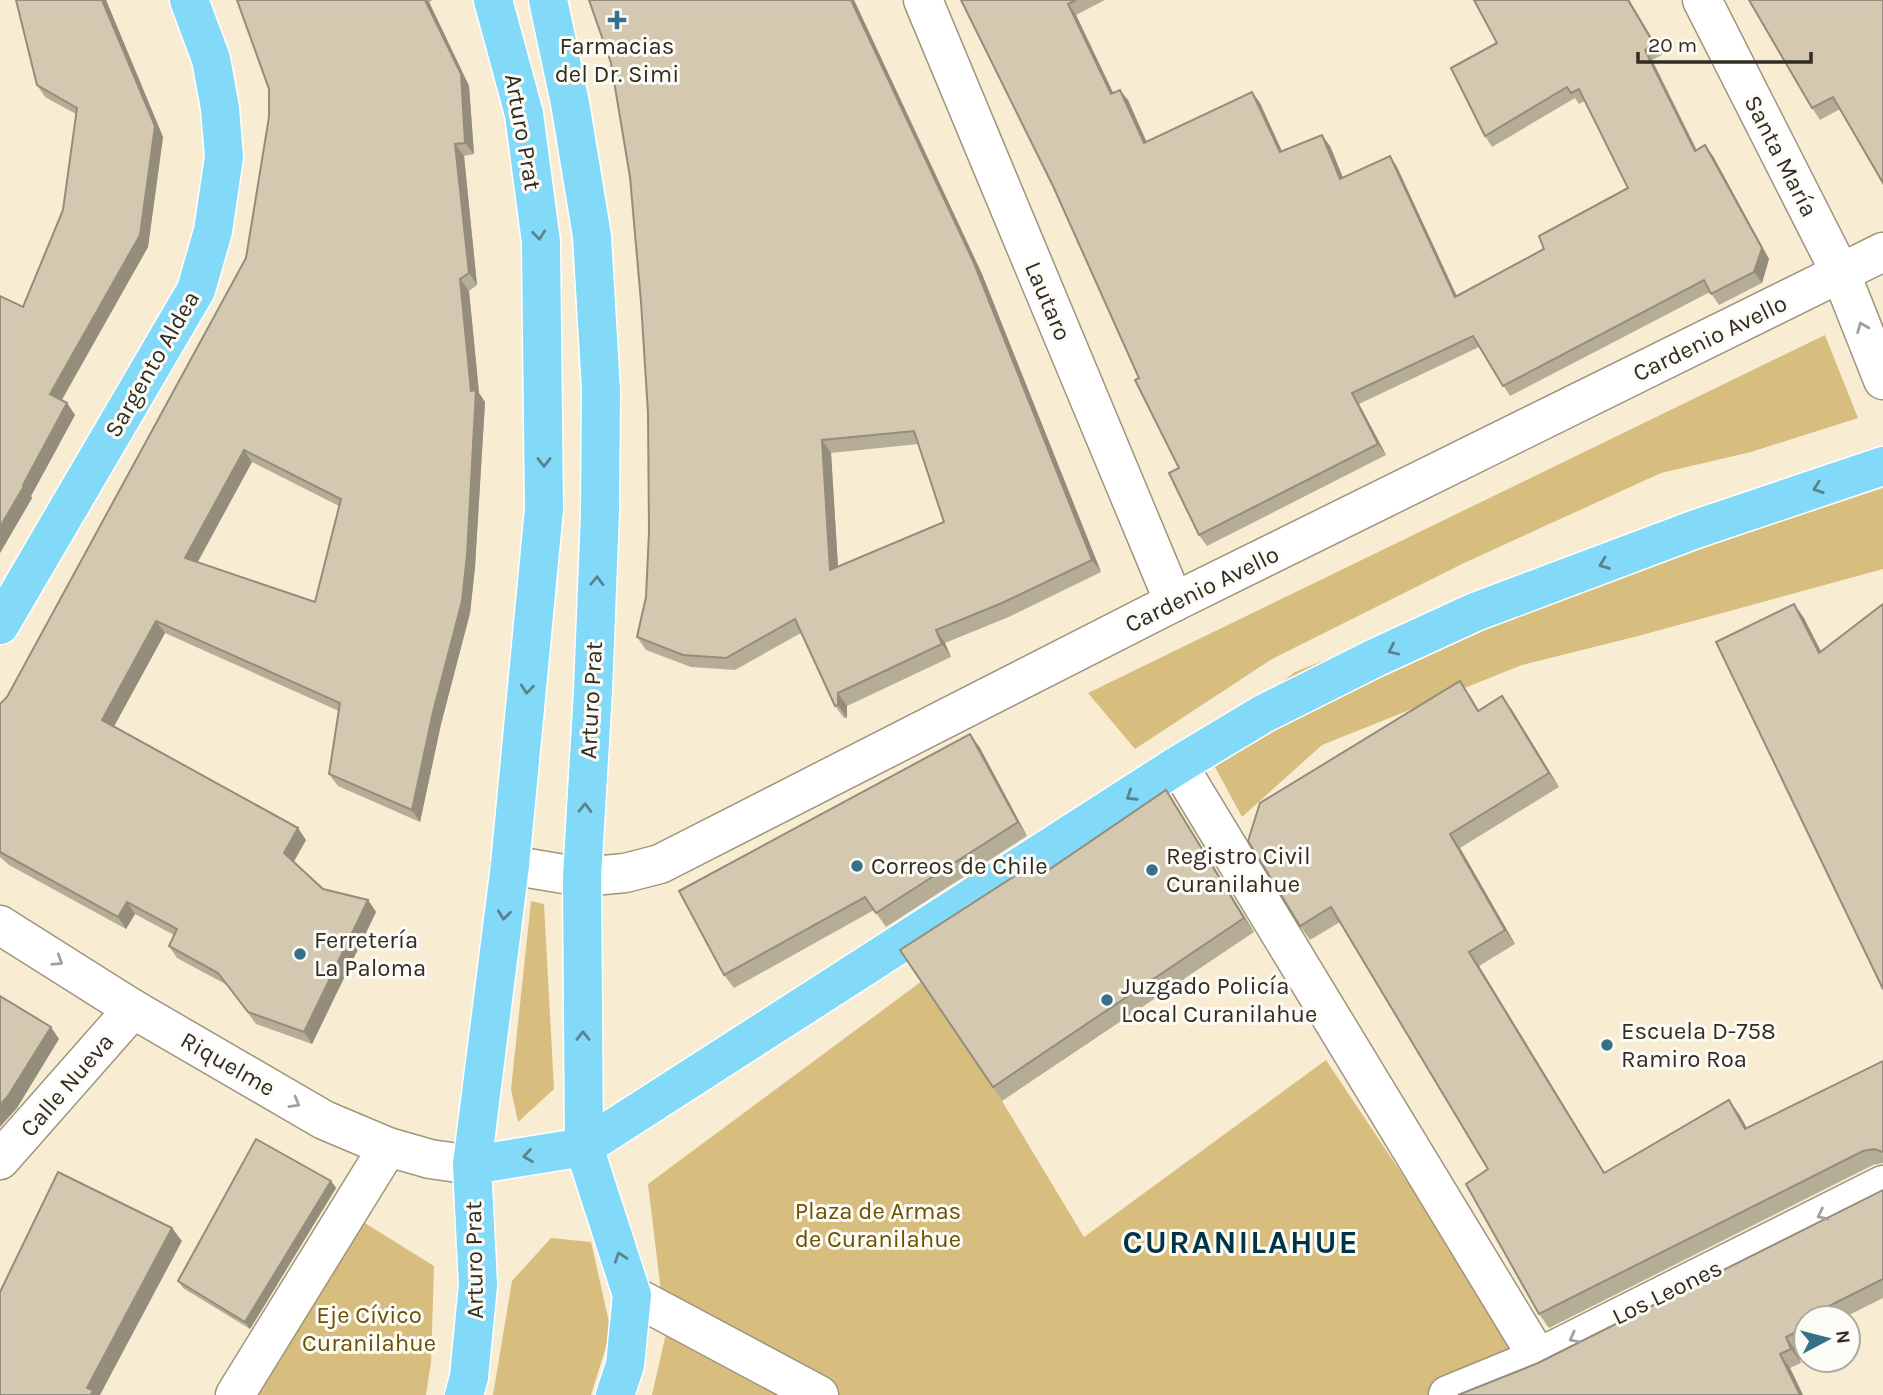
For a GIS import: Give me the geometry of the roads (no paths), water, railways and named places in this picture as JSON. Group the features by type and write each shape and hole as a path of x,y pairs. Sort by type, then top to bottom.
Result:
{"main road":[{"name":"Sargento Aldea","path":"0,625 196,290 213,231 224,157 220,108 211,59 189,0"},
{"name":"Arturo Prat","path":"464,1395 472,1349 478,1285 472,1165 510,866 516,778 544,509 541,242 524,114 493,0"},
{"name":"Arturo Prat","path":"548,0 570,103 592,236 601,390 600,512 582,877 584,1147 632,1295 625,1365 615,1395"},
{"path":"472,1165 584,1147 1178,765 1263,714 1377,657 1475,612 1696,529 1883,466"}],"street":[{"name":"Lautaro","path":"923,0 1174,602"},
{"name":"Santa María","path":"1702,0 1841,274 1883,380"},
{"name":"Cardenio Avello","path":"510,866 582,877 625,873 660,864 1174,602 1883,252"},
{"path":"1178,765 1538,1358"},
{"name":"Riquelme","path":"0,925 133,1009 324,1120 388,1147 430,1159 472,1165"},
{"name":"Calle Nueva","path":"0,1160 133,1009"},
{"path":"235,1395 388,1147"},
{"name":"Los Leones","path":"1448,1395 1538,1358 1883,1185"},
{"path":"632,1295 819,1395"}],"place":[{"name":"Farmacias del Dr. Simi","path":"617,20"},
{"name":"Correos de Chile","path":"857,866"},
{"name":"Registro Civil Curanilahue","path":"1152,870"},
{"name":"Ferretería La Paloma","path":"300,954"},
{"name":"Juzgado Policía Local Curanilahue","path":"1107,1000"},
{"name":"Escuela D-758 Ramiro Roa","path":"1607,1045"}],"district":[{"name":"CURANILAHUE","path":"1241,1242"}],"park label":[{"name":"Plaza de Armas de Curanilahue","path":"878,1225"},
{"name":"Eje Cívico Curanilahue","path":"369,1329"}]}
